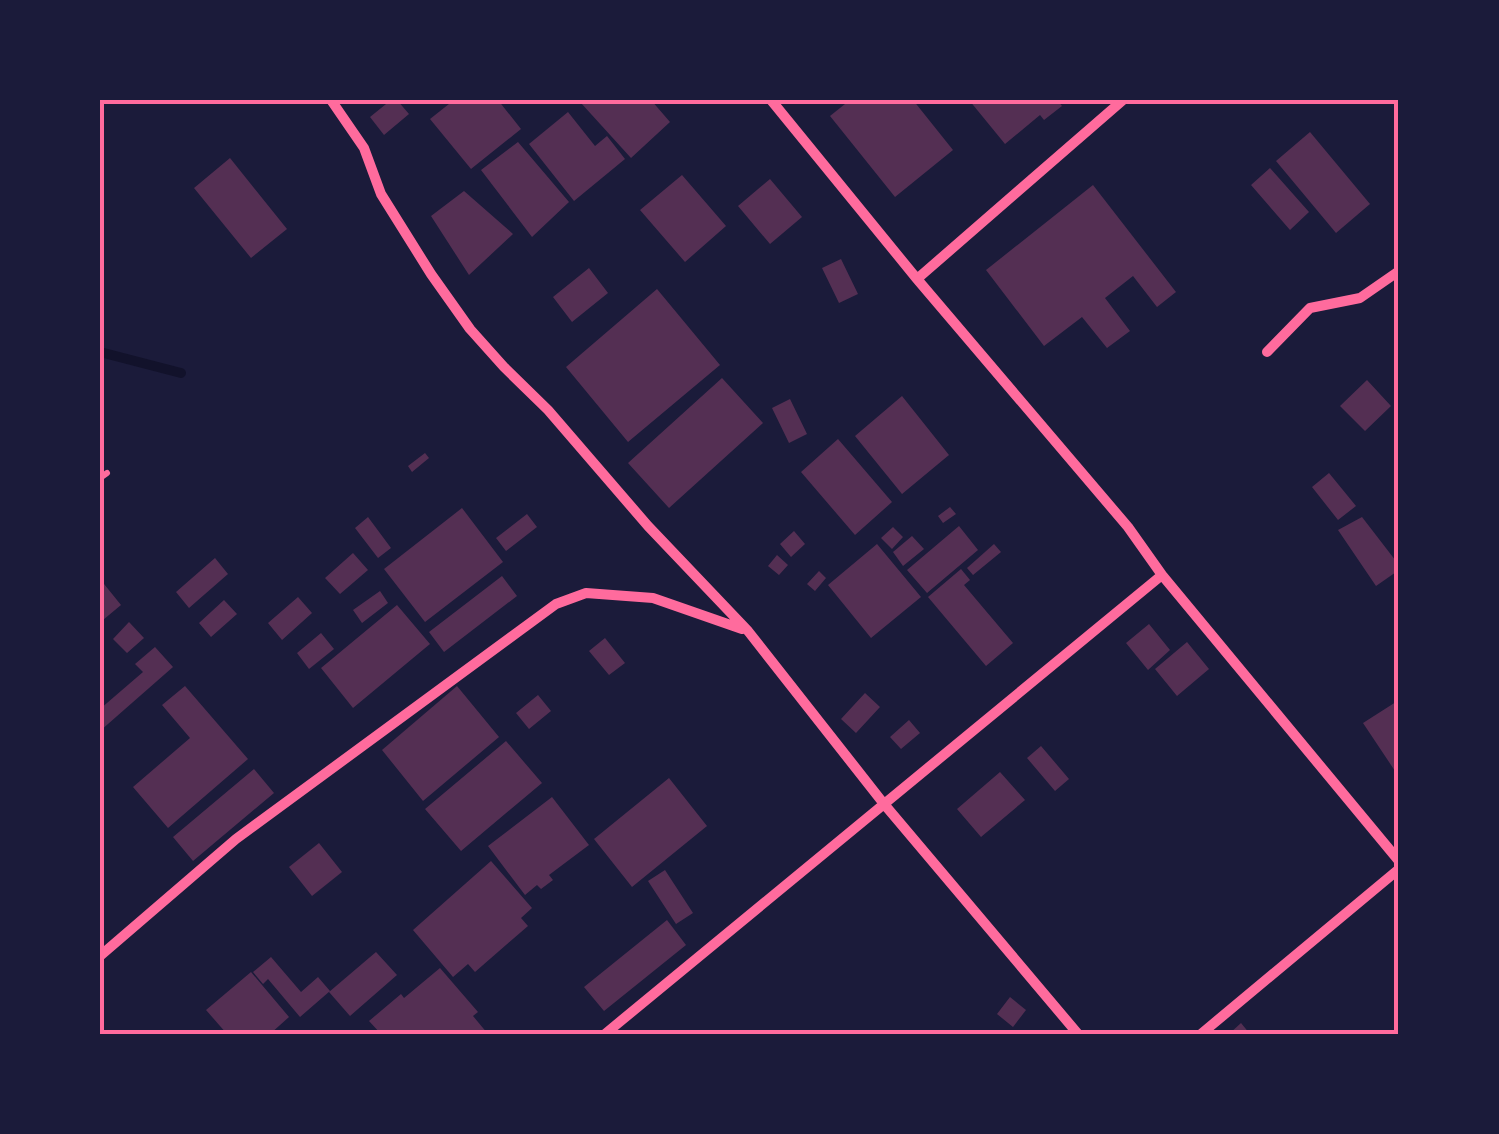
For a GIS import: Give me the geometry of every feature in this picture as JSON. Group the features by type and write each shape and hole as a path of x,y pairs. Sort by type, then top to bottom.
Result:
{"street":[{"path":"331,100 364,148 381,194 470,329 748,631 884,804 1078,1034"},
{"path":"771,100 917,279 1128,526 1162,575 1399,865 1201,1034"},
{"path":"917,279 1123,100"},
{"path":"1267,352 1310,308 1360,298 1399,272"},
{"path":"605,1034 1162,575"},
{"path":"100,956 236,839 556,604 586,593 652,598 748,631"}],"building":[{"path":"391,100 397,100 409,114 384,135 370,117"},
{"path":"454,100 498,100 521,129 471,169 430,119"},
{"path":"651,100 670,122 631,158 581,103"},
{"path":"850,100 913,100 953,150 895,197 830,116"},
{"path":"969,100 1057,100 1062,106 1044,120 1040,115 1005,144"},
{"path":"568,112 595,146 607,136 625,159 574,201 529,144"},
{"path":"1310,132 1370,204 1336,233 1276,161"},
{"path":"518,142 569,202 532,237 481,170"},
{"path":"230,158 287,229 251,258 194,188"},
{"path":"1270,168 1309,212 1290,230 1251,185"},
{"path":"682,175 726,226 685,262 640,210"},
{"path":"770,179 802,217 770,244 738,206"},
{"path":"1093,185 1176,292 1157,307 1133,276 1105,298 1130,331 1107,348 1082,317 1044,346 986,270"},
{"path":"464,191 513,234 469,275 431,216"},
{"path":"841,259 858,294 839,303 822,268"},
{"path":"589,268 608,293 572,322 553,297"},
{"path":"657,289 720,365 628,442 566,367"},
{"path":"722,378 763,423 669,508 628,463"},
{"path":"1367,380 1391,406 1365,431 1340,406"},
{"path":"902,396 949,455 902,494 855,436"},
{"path":"790,399 807,434 789,443 772,408"},
{"path":"838,439 892,502 855,535 801,472"},
{"path":"425,453 429,458 412,472 408,466"},
{"path":"1329,473 1356,506 1338,520 1312,487"},
{"path":"950,507 956,514 943,523 938,516"},
{"path":"462,508 503,562 425,622 384,569"},
{"path":"527,514 537,527 506,551 496,538"},
{"path":"368,517 391,548 378,558 355,528"},
{"path":"1362,517 1399,565 1399,570 1376,586 1338,530"},
{"path":"959,526 978,550 927,593 907,570"},
{"path":"893,527 903,537 892,549 881,538"},
{"path":"794,531 805,544 791,557 780,544"},
{"path":"912,536 924,549 903,566 893,552"},
{"path":"877,544 921,597 871,638 828,585"},
{"path":"994,544 1001,552 973,575 967,568"},
{"path":"353,553 368,570 340,594 325,578"},
{"path":"777,555 788,565 779,575 768,566"},
{"path":"215,558 228,574 189,608 176,592"},
{"path":"961,569 970,580 964,585 1013,643 986,666 928,597"},
{"path":"819,571 826,578 815,591 807,584"},
{"path":"502,576 517,596 444,652 429,632"},
{"path":"100,579 121,605 103,620 100,615"},
{"path":"380,591 388,603 362,623 353,610"},
{"path":"298,597 312,613 282,640 268,623"},
{"path":"224,600 237,614 211,637 199,623"},
{"path":"397,605 430,644 353,708 321,668"},
{"path":"129,622 144,638 127,653 113,639"},
{"path":"1149,624 1170,650 1148,670 1126,643"},
{"path":"321,633 334,649 309,669 297,653"},
{"path":"605,638 625,663 609,675 589,651"},
{"path":"1187,642 1209,669 1177,696 1155,669"},
{"path":"155,647 173,667 100,731 100,709 143,672 135,664"},
{"path":"185,686 248,759 168,828 133,787 190,738 162,705"},
{"path":"457,686 499,737 423,801 382,750"},
{"path":"865,693 880,707 856,733 841,719"},
{"path":"538,695 551,711 529,729 516,713"},
{"path":"1399,700 1399,768 1395,771 1363,723"},
{"path":"909,720 920,733 901,749 890,737"},
{"path":"506,741 542,783 461,851 425,809"},
{"path":"1041,746 1069,779 1055,791 1027,758"},
{"path":"254,769 274,793 193,861 173,837"},
{"path":"1000,772 1025,800 981,837 957,809"},
{"path":"669,778 707,826 632,887 594,839"},
{"path":"552,797 589,845 549,875 553,880 541,889 537,885 525,895 488,846"},
{"path":"319,843 342,872 312,896 289,867"},
{"path":"491,861 532,908 521,918 528,926 475,972 468,964 453,977 413,930"},
{"path":"665,870 693,913 676,924 648,881"},
{"path":"667,920 686,945 604,1011 584,987"},
{"path":"376,952 397,975 350,1016 329,992"},
{"path":"271,957 301,992 318,977 330,991 300,1017 268,979 263,984 253,972"},
{"path":"440,968 478,1012 473,1016 488,1034 381,1034 369,1021 401,994 404,998"},
{"path":"251,972 289,1017 270,1034 227,1034 206,1010"},
{"path":"1010,997 1026,1010 1013,1027 997,1014"},
{"path":"1241,1023 1250,1034 1229,1034"}],"waterway":[{"path":"100,352 181,373"}]}
